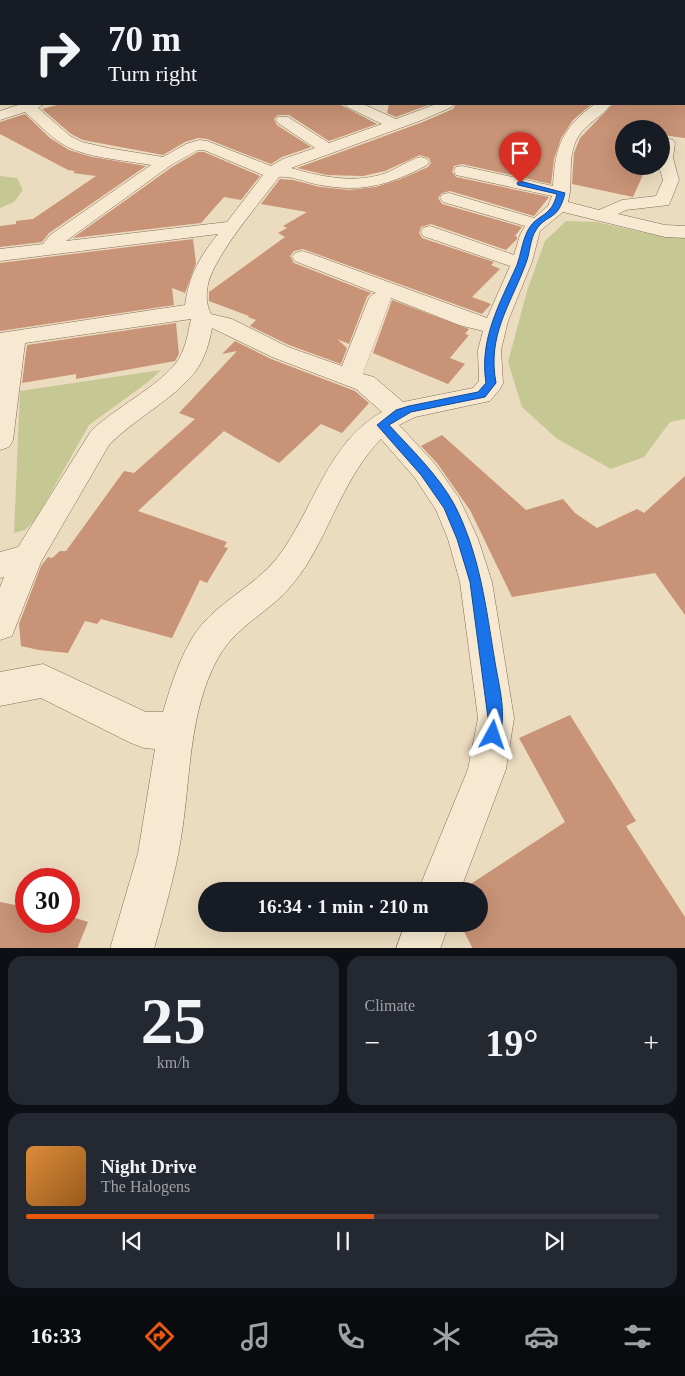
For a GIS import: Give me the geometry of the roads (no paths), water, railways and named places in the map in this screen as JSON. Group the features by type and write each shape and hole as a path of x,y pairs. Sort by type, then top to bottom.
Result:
{"street":[{"path":"0,116 30,105 65,139 76,144 108,153 165,162"},
{"path":"354,105 394,124"},
{"path":"0,625 14,561 100,438 115,423 167,385 186,366 199,337 200,315 196,306 198,284 212,255 275,171 290,162 394,124 437,105"},
{"path":"132,948 161,840 187,685 206,646 223,624 273,584 302,547 341,470 367,435 409,409 481,394 491,383 488,367 494,327 522,262 531,232 536,224 552,214 560,199 562,161 567,144 579,124 603,105"},
{"path":"283,120 326,148"},
{"path":"49,249 57,239 165,162 202,141 207,146 275,171 346,184 389,178 421,162"},
{"path":"462,171 560,199 601,216 664,231 685,232"},
{"path":"601,216 622,205 663,201 670,180 669,175"},
{"path":"346,184 346,188 375,197"},
{"path":"449,198 536,224"},
{"path":"0,255 232,227"},
{"path":"430,232 505,259 522,262"},
{"path":"302,256 467,320 494,327"},
{"path":"350,376 380,298"},
{"path":"0,440 7,339 200,315 224,324 280,352 365,383 449,506 463,539 476,582 496,718 486,769 442,882"},
{"path":"0,689 43,681 144,730 178,731"},
{"path":"418,948 424,932"}]}
